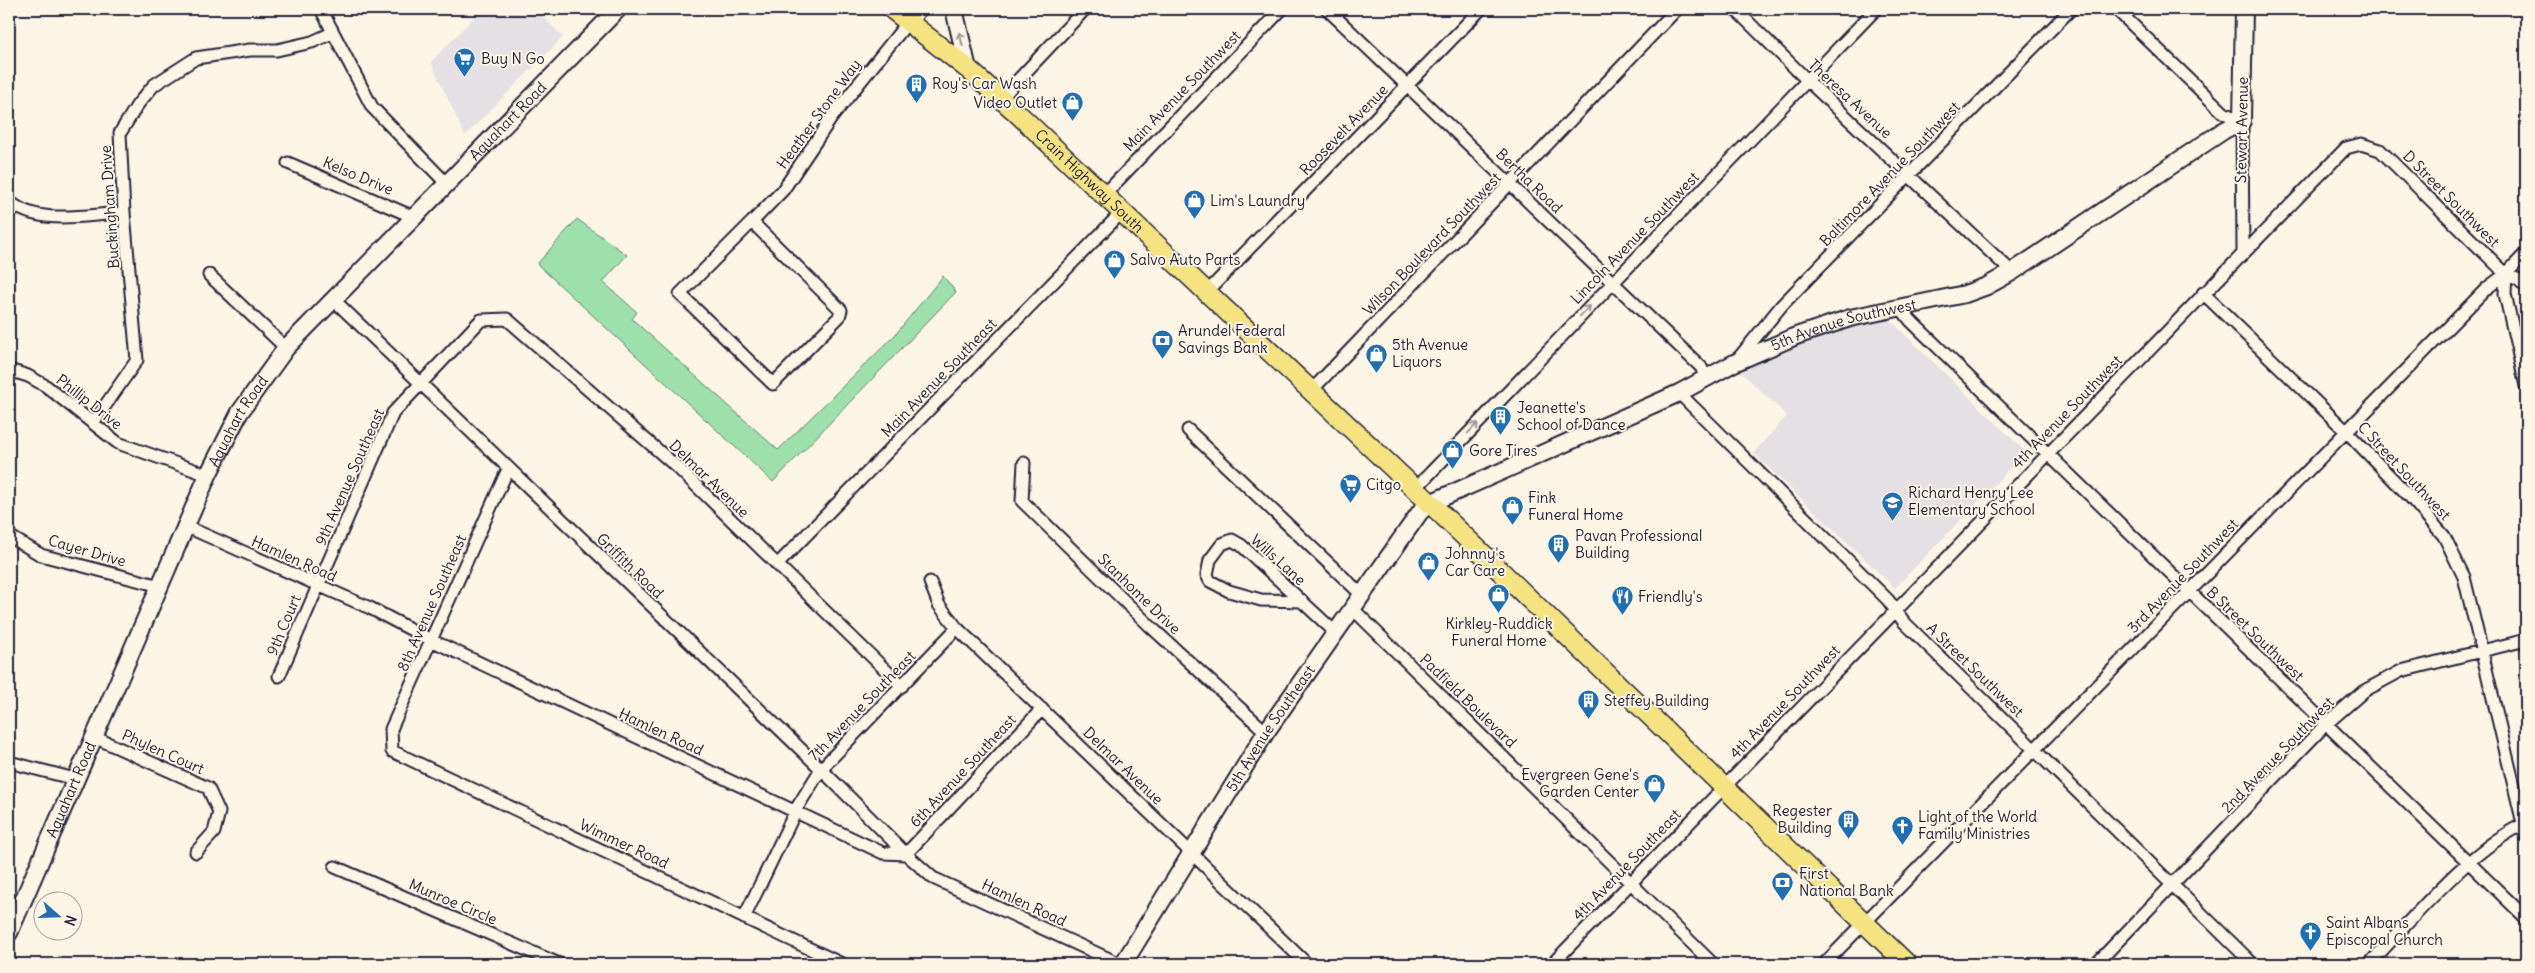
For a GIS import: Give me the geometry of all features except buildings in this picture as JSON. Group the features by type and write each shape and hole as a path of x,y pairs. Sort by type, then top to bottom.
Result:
{"main road":[{"name":"Crain Highway South","path":"892,9 913,15 1416,489 1907,964"}],"street":[{"path":"321,9 372,107 447,184"},
{"name":"Aquahart Road","path":"9,933 208,475 240,412 286,348 416,218 618,9"},
{"path":"954,9 968,68"},
{"path":"1001,98 1085,9"},
{"name":"Main Avenue Southwest","path":"1104,195 1282,9"},
{"name":"Bertha Road","path":"1327,9 1700,366 1706,378"},
{"name":"Roosevelt Avenue","path":"1207,292 1481,9"},
{"name":"Wilson Boulevard Southwest","path":"1312,391 1677,9"},
{"name":"Theresa Avenue","path":"1735,9 1808,81 2012,272"},
{"name":"Lincoln Avenue Southwest","path":"1416,489 1876,9"},
{"name":"Baltimore Avenue Southwest","path":"1734,364 1782,305 2071,9"},
{"path":"2116,9 2224,113 2242,121"},
{"name":"Stewart Avenue","path":"2243,252 2242,121 2244,9"},
{"name":"Heather Stone Way","path":"752,222 841,310 839,317 773,384 680,294 783,190 832,117 913,15"},
{"name":"Buckingham Drive","path":"93,423 138,360 124,213 120,133 138,104 154,85 196,58 250,50 277,50 312,42 332,33"},
{"name":"5th Avenue Southwest","path":"1430,503 1679,393 1777,343 1830,324 1965,294 1987,286 2012,272 2223,131 2242,121"},
{"name":"D Street Southwest","path":"2350,146 2369,145 2380,150 2506,274 2519,280 2526,287"},
{"name":"4th Avenue Southwest","path":"1724,786 2243,252 2335,158 2350,146"},
{"name":"Kelso Drive","path":"288,162 416,218"},
{"path":"9,201 17,208 53,217 124,213"},
{"name":"Main Avenue Southeast","path":"778,565 1122,212"},
{"name":"3rd Avenue Southwest","path":"1824,964 2487,288 2506,274 2526,253"},
{"path":"2506,274 2505,294 2526,386"},
{"path":"208,275 286,348"},
{"name":"C Street Southwest","path":"2204,293 2346,431 2412,499 2444,536 2464,577 2525,824 2526,836"},
{"name":"Griffith Road","path":"334,300 821,769 906,854"},
{"name":"B Street Southwest","path":"1900,307 1910,321 2526,918"},
{"name":"Delmar Avenue","path":"481,320 507,319 677,468 902,686"},
{"name":"9th Avenue Southeast","path":"317,586 393,413 481,320"},
{"name":"Phillip Drive","path":"9,370 28,376 46,386 118,443 208,475"},
{"name":"A Street Southwest","path":"1679,393 1896,610 1904,622 2253,964"},
{"path":"1188,430 1362,594"},
{"name":"Stanhome Drive","path":"1024,463 1022,501 1151,627 1266,732"},
{"name":"8th Avenue Southeast","path":"392,751 392,729 508,469"},
{"name":"5th Avenue Southeast","path":"1122,964 1266,732 1420,512 1430,503"},
{"name":"Hamlen Road","path":"186,526 370,608 431,640 883,853 906,854 933,878 1122,964"},
{"name":"Cayer Drive","path":"9,536 41,555 160,586"},
{"name":"Wills Lane","path":"1302,601 1261,600 1229,591 1210,581 1207,575 1210,560 1222,544 1232,540 1241,545 1302,601 1335,632"},
{"name":"Delmar Avenue","path":"930,582 939,605 957,628 1307,964"},
{"name":"9th Court","path":"279,676 317,586"},
{"name":"Padfield Boulevard","path":"1352,608 1713,964"},
{"name":"7th Avenue Southeast","path":"744,918 796,812 821,769 957,628"},
{"name":"2nd Avenue Southwest","path":"2096,964 2326,724 2364,691 2382,679 2401,671 2526,640"},
{"name":"6th Avenue Southeast","path":"906,854 1042,709"},
{"name":"Phylen Court","path":"94,737 208,788 219,812 214,832 196,852"},
{"name":"Wimmer Road","path":"392,751 842,964"},
{"path":"9,762 75,779"},
{"name":"4th Avenue Southeast","path":"1552,964 1724,786"},
{"path":"2369,964 2469,862 2490,844 2525,824"},
{"name":"Munroe Circle","path":"335,867 559,964"}],"shaded area":[{"path":"482,9 535,9 563,37 465,136 431,62"},
{"name":"Richard Henry Lee Elementary School","path":"1888,318 2026,452 1895,588 1753,453 1787,416 1740,371 1819,334"}],"green space":[{"path":"577,219 627,255 603,282 637,312 632,319 778,450 895,335 943,276 956,292 773,482 537,264"}],"place":[{"name":"Buy N Go","path":"465,78"},
{"name":"Roy's Car Wash","path":"916,103"},
{"name":"Video Outlet","path":"1073,122"},
{"name":"Lim's Laundry","path":"1194,220"},
{"name":"Salvo Auto Parts","path":"1114,279"},
{"name":"Arundel Federal Savings Bank","path":"1162,359"},
{"name":"5th Avenue Liquors","path":"1376,373"},
{"name":"Jeanette's School of Dance","path":"1501,436"},
{"name":"Gore Tires","path":"1453,470"},
{"name":"Citgo","path":"1350,504"},
{"name":"Richard Henry Lee Elementary School","path":"1892,521"},
{"name":"Fink Funeral Home","path":"1512,526"},
{"name":"Pavan Professional Building","path":"1559,564"},
{"name":"Johnny's Car Care","path":"1429,582"},
{"name":"Kirkley-Ruddick Funeral Home","path":"1499,614"},
{"name":"Friendly's","path":"1622,616"},
{"name":"Steffey Building","path":"1588,720"},
{"name":"Evergreen Gene's Garden Center","path":"1655,803"},
{"name":"Regester Building","path":"1848,839"},
{"name":"Light of the World Family Ministries","path":"1902,845"},
{"name":"First National Bank","path":"1783,902"},
{"name":"Saint Albans Episcopal Church","path":"2310,951"}]}
